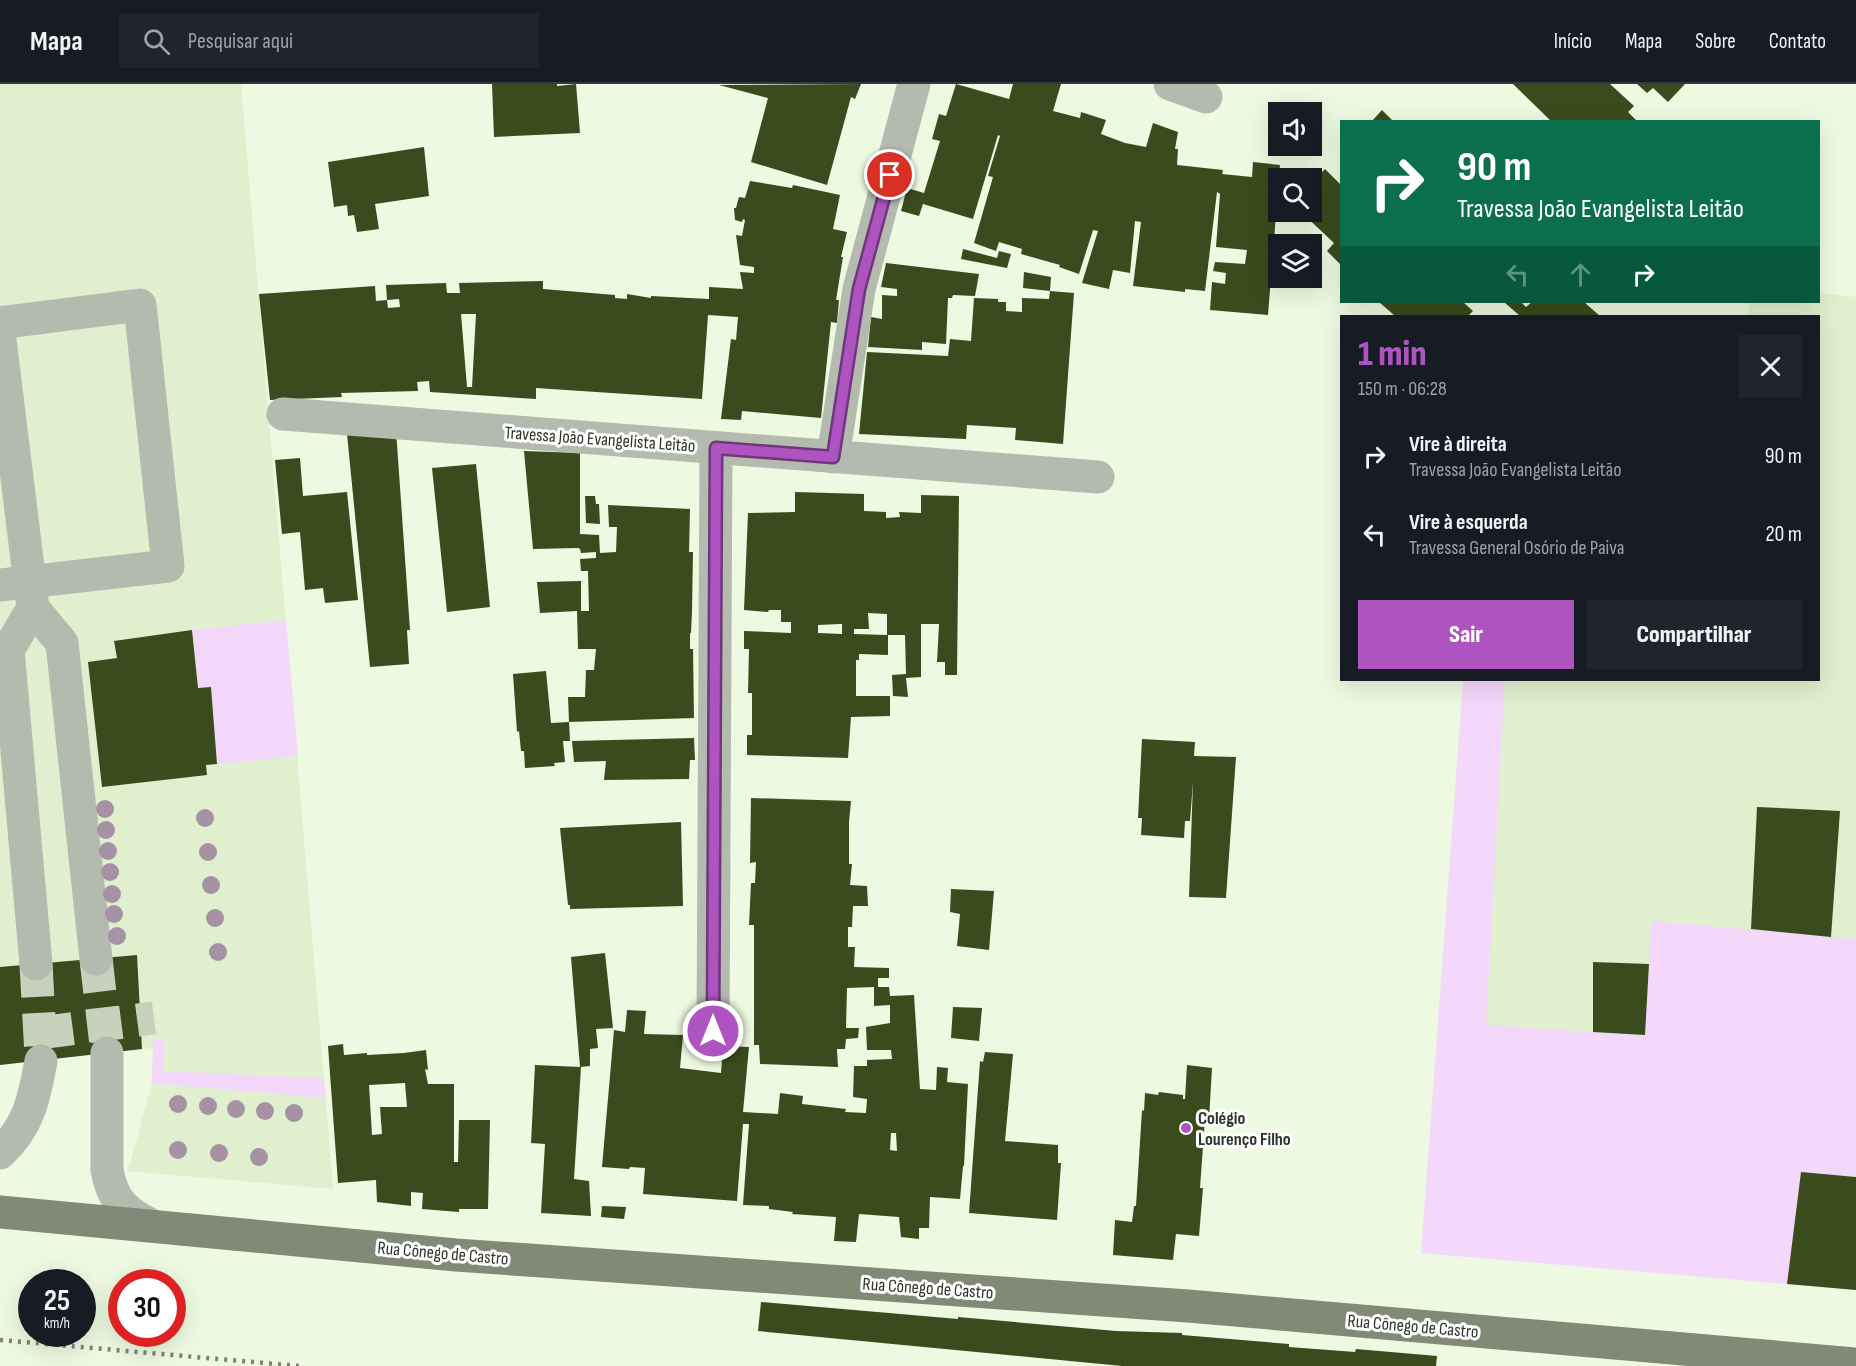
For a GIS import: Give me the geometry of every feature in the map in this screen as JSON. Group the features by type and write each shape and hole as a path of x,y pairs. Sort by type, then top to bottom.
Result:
{"main road":[{"name":"Rua Cônego de Castro","path":"0,1212 467,1256 1188,1306 1856,1364"}],"street":[{"path":"833,457 859,289 914,84"},
{"path":"1170,84 1206,97"},
{"path":"0,323 140,305 168,566 21,592"},
{"path":"0,340 21,592 8,650 36,964"},
{"name":"Travessa João Evangelista Leitão","path":"283,414 1098,477"},
{"path":"713,1031 716,448"},
{"path":"21,592 63,643 96,958"},
{"path":"107,1053 107,1170 110,1187 118,1203 133,1216 153,1226"},
{"path":"0,1153 24,1126 34,1099 41,1061"}],"shaded area":[{"path":"0,84 241,84 333,1189 128,1171 152,1083 153,1048 0,1065"},
{"path":"1820,293 1856,297 1856,977 1651,954 1645,1035 1486,1026 1463,681 1820,681 1820,315 1748,315 1749,303 1820,303"},
{"path":"286,620 298,756 217,764 211,688 198,688 192,630"},
{"path":"1463,681 1505,681 1486,1025 1645,1035 1651,921 1856,939 1856,1290 1421,1253"},
{"path":"153,1039 165,1040 163,1071 324,1078 326,1098 152,1083"}],"building":[{"path":"492,84 557,84 557,86 576,84 580,133 494,137"},
{"path":"861,84 855,99 851,97 827,185 751,162 768,98 719,85"},
{"path":"956,84 1009,99 1013,84 1061,84 1053,111 1080,118 1081,112 1106,120 1101,134 1125,143 1146,147 1153,123 1178,132 1175,149 1178,149 1177,165 1223,170 1222,174 1252,177 1253,162 1280,165 1280,168 1268,168 1268,222 1275,222 1274,234 1268,234 1268,288 1270,288 1268,315 1210,310 1212,282 1225,284 1226,273 1213,271 1215,262 1245,264 1247,250 1216,247 1220,194 1217,192 1205,291 1185,289 1185,292 1133,286 1141,222 1135,221 1130,273 1113,270 1109,289 1082,283 1098,231 1093,230 1079,274 1059,267 1060,265 1021,254 1022,249 999,242 996,251 974,243 993,177 988,176 1000,136 998,135 973,219 923,204 919,216 901,211 907,188 924,193 940,141 932,139 939,114 946,116"},
{"path":"1513,84 1610,84 1634,106 1628,112 1636,120 1550,120"},
{"path":"1637,84 1685,84 1668,102 1653,88 1647,93"},
{"path":"1382,110 1392,120 1373,120"},
{"path":"424,147 429,196 375,204 379,229 357,232 354,215 348,216 347,205 334,207 328,162"},
{"path":"1325,169 1340,184 1340,264 1327,251 1334,243 1312,222 1322,222 1322,172"},
{"path":"750,181 792,188 793,185 840,195 833,229 847,232 841,257 843,257 836,300 839,300 837,323 831,322 821,418 742,411 741,420 721,419 731,339 736,340 738,317 708,315 702,399 536,388 536,399 430,392 429,381 417,382 418,391 341,393 342,397 270,400 259,294 375,286 376,301 387,300 386,285 446,283 447,293 460,293 459,283 543,281 543,289 615,295 615,298 627,299 627,294 651,298 651,296 709,299 709,287 743,289 740,272 754,273 754,267 740,265 736,235 742,236 745,220 743,219 742,222 735,220 734,208 736,208 739,197 745,198","holes":["399,299 400,307 388,308 387,300","461,314 476,314 472,387 467,387"]},
{"path":"963,249 997,258 999,251 1011,254 1007,268 961,259"},
{"path":"886,263 979,274 975,296 953,295 952,298 948,298 946,344 922,342 922,350 868,347 871,317 882,319 882,295 897,296 897,289 881,287"},
{"path":"1024,272 1051,277 1050,291 1023,288"},
{"path":"1050,291 1074,293 1063,444 1015,440 1016,428 967,425 966,439 859,434 867,352 948,356 950,339 971,341 974,298 998,299 998,302 1006,302 1006,311 1022,312 1022,298 1049,299"},
{"path":"1380,303 1464,303 1473,311 1469,315 1394,315"},
{"path":"1505,303 1522,303 1526,307 1531,303 1585,303 1599,315 1519,315"},
{"path":"396,430 410,630 407,630 409,664 370,667 347,434"},
{"path":"524,451 580,453 580,534 599,535 600,553 616,552 617,527 609,527 608,505 690,509 689,552 693,552 690,649 693,649 694,718 569,722 568,697 585,697 586,670 594,670 596,649 578,649 577,611 540,613 537,582 581,581 581,611 589,611 588,571 581,571 580,559 596,558 596,552 581,553 578,548 533,549"},
{"path":"300,458 303,496 347,492 358,600 325,603 323,588 305,590 300,532 282,534 275,460"},
{"path":"476,464 490,607 447,612 432,468"},
{"path":"795,492 864,494 864,511 886,512 886,518 900,517 899,512 921,513 921,495 959,496 957,675 945,675 945,662 937,662 939,624 921,624 921,677 906,678 908,697 893,696 892,675 906,674 905,635 888,635 888,655 859,654 859,660 856,660 856,696 890,696 890,716 851,717 848,758 747,755 747,735 752,735 752,693 748,693 749,649 744,649 744,631 791,633 791,622 781,622 781,610 769,610 768,612 744,610 748,513 795,512","holes":["868,613 887,614 887,635 854,634 854,629 869,629","842,624 842,634 818,633 818,625"]},
{"path":"585,496 595,496 596,504 599,504 600,524 586,523"},
{"path":"192,630 198,688 211,687 217,764 206,765 207,775 102,787 88,662 117,658 114,641"},
{"path":"546,671 551,723 569,722 570,741 563,741 565,762 554,763 555,766 525,768 524,751 521,751 519,731 517,732 513,674"},
{"path":"694,738 695,760 690,760 689,779 604,780 606,761 574,762 572,741"},
{"path":"1142,739 1195,742 1194,756 1236,757 1226,898 1189,897 1193,782 1190,821 1185,821 1184,838 1141,835 1142,818 1138,818"},
{"path":"751,798 851,801 850,885 867,886 868,906 853,906 852,927 848,927 848,947 855,947 854,967 889,968 889,978 878,978 878,987 889,987 890,996 914,995 920,1089 936,1090 937,1067 948,1068 947,1082 968,1084 960,1199 930,1197 929,1228 919,1228 919,1239 901,1237 899,1217 859,1214 856,1242 834,1241 836,1217 792,1214 793,1212 769,1209 769,1206 743,1205 749,1124 743,1124 737,1201 643,1194 645,1168 602,1167 614,1030 625,1032 627,1010 646,1011 644,1034 683,1035 680,1068 721,1073 723,1046 749,1047 743,1112 778,1114 780,1093 803,1096 802,1104 846,1109 845,1112 866,1113 867,1099 853,1097 854,1066 867,1066 867,1060 892,1059 891,1050 867,1050 866,1027 890,1023 890,1005 874,1006 874,987 847,988 846,1028 859,1028 858,1038 846,1039 845,1049 837,1049 838,1067 760,1064 759,1045 754,1045 754,925 749,925 751,883 755,883 756,862 750,863","holes":["891,1133 896,1133 897,1151 890,1150"]},
{"path":"1757,807 1840,811 1831,937 1751,929"},
{"path":"681,822 683,906 570,909 560,828"},
{"path":"951,889 994,891 989,950 957,946 960,914 950,912"},
{"path":"605,953 613,1028 596,1029 598,1048 590,1049 590,1066 580,1067 571,957"},
{"path":"137,955 142,1049 0,1065 0,967"},
{"path":"1593,962 1649,964 1645,1035 1593,1032"},
{"path":"953,1007 982,1008 979,1041 951,1038"},
{"path":"343,1044 344,1055 426,1050 428,1070 425,1069 428,1084 454,1084 454,1162 458,1162 459,1120 490,1120 488,1209 459,1209 459,1212 422,1209 423,1193 411,1192 411,1206 377,1202 376,1180 338,1183 328,1046","holes":["405,1083 407,1107 380,1107 382,1134 372,1135 369,1085"]},
{"path":"985,1052 1013,1054 1005,1141 1058,1145 1058,1163 1061,1163 1057,1220 969,1213 980,1061 983,1062"},
{"path":"535,1065 581,1067 574,1179 589,1181 591,1216 541,1213 545,1144 531,1143"},
{"path":"1187,1065 1212,1068 1209,1119 1205,1119 1199,1236 1176,1234 1173,1260 1113,1255 1115,1220 1132,1222 1134,1206 1136,1206 1145,1093 1183,1095 1185,1099"},
{"path":"1801,1172 1856,1177 1856,1290 1787,1284"},
{"path":"602,1206 626,1207 624,1219 601,1217"},
{"path":"761,1302 1116,1331 1182,1333 1182,1335 1289,1344 1289,1347 1355,1352 1356,1349 1437,1356 1436,1366 1122,1366 758,1331"}],"tunnel":[{"path":"96,959 106,1045"},
{"path":"36,964 41,1055"},
{"path":"40,1033 154,1018"}],"railway":[{"path":"0,1340 299,1366"}],"place":[{"name":"Colégio Lourenço Filho","path":"1186,1128"}],"route":[{"path":"713,1031 716,448 833,457 859,289 890,175"}]}
